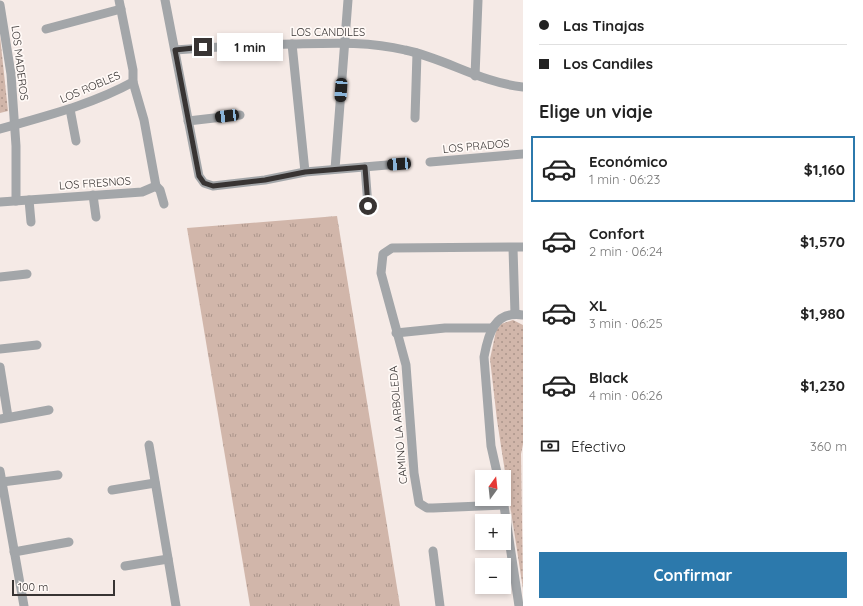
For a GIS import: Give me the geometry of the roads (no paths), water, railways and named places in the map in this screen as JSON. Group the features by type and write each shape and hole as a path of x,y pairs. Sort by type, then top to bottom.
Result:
{"street":[{"path":"165,0 199,176 207,185 213,186 265,180 305,172 399,164"},
{"path":"335,169 348,0"},
{"path":"475,76 478,0"},
{"path":"46,29 120,4"},
{"name":"LOS ROBLES","path":"0,129 70,109 133,82 133,70 120,4"},
{"name":"LOS MADEROS","path":"0,5 11,74 16,146 16,201"},
{"name":"LOS CANDILES","path":"175,50 244,44 345,42 391,47 417,53 475,76 508,85 523,87"},
{"path":"292,44 305,172"},
{"path":"415,118 417,53"},
{"path":"133,82 144,120 156,186 160,190 164,204"},
{"path":"70,109 76,141"},
{"path":"188,121 240,115"},
{"name":"LOS PRADOS","path":"430,162 523,154"},
{"path":"365,167 368,206"},
{"name":"LOS FRESNOS","path":"0,202 142,192 156,186"},
{"path":"93,195 96,217"},
{"path":"29,200 31,222"},
{"name":"CAMINO LA ARBOLEDA","path":"475,504 427,508 419,503 417,498 406,365 396,333 381,273 383,254 387,250 402,247 523,247"},
{"path":"496,470 491,446 484,357 493,328 505,315 519,315 513,248"},
{"path":"0,277 27,274"},
{"path":"396,333 445,328 493,328"},
{"path":"0,349 37,345"},
{"path":"0,366 4,418 49,410"},
{"path":"149,445 176,606"},
{"path":"0,471 24,606"},
{"path":"2,482 58,475"},
{"path":"112,490 155,483"},
{"path":"504,506 519,606"},
{"path":"14,552 69,542"},
{"path":"433,551 440,606"},
{"path":"125,566 168,559"}]}
